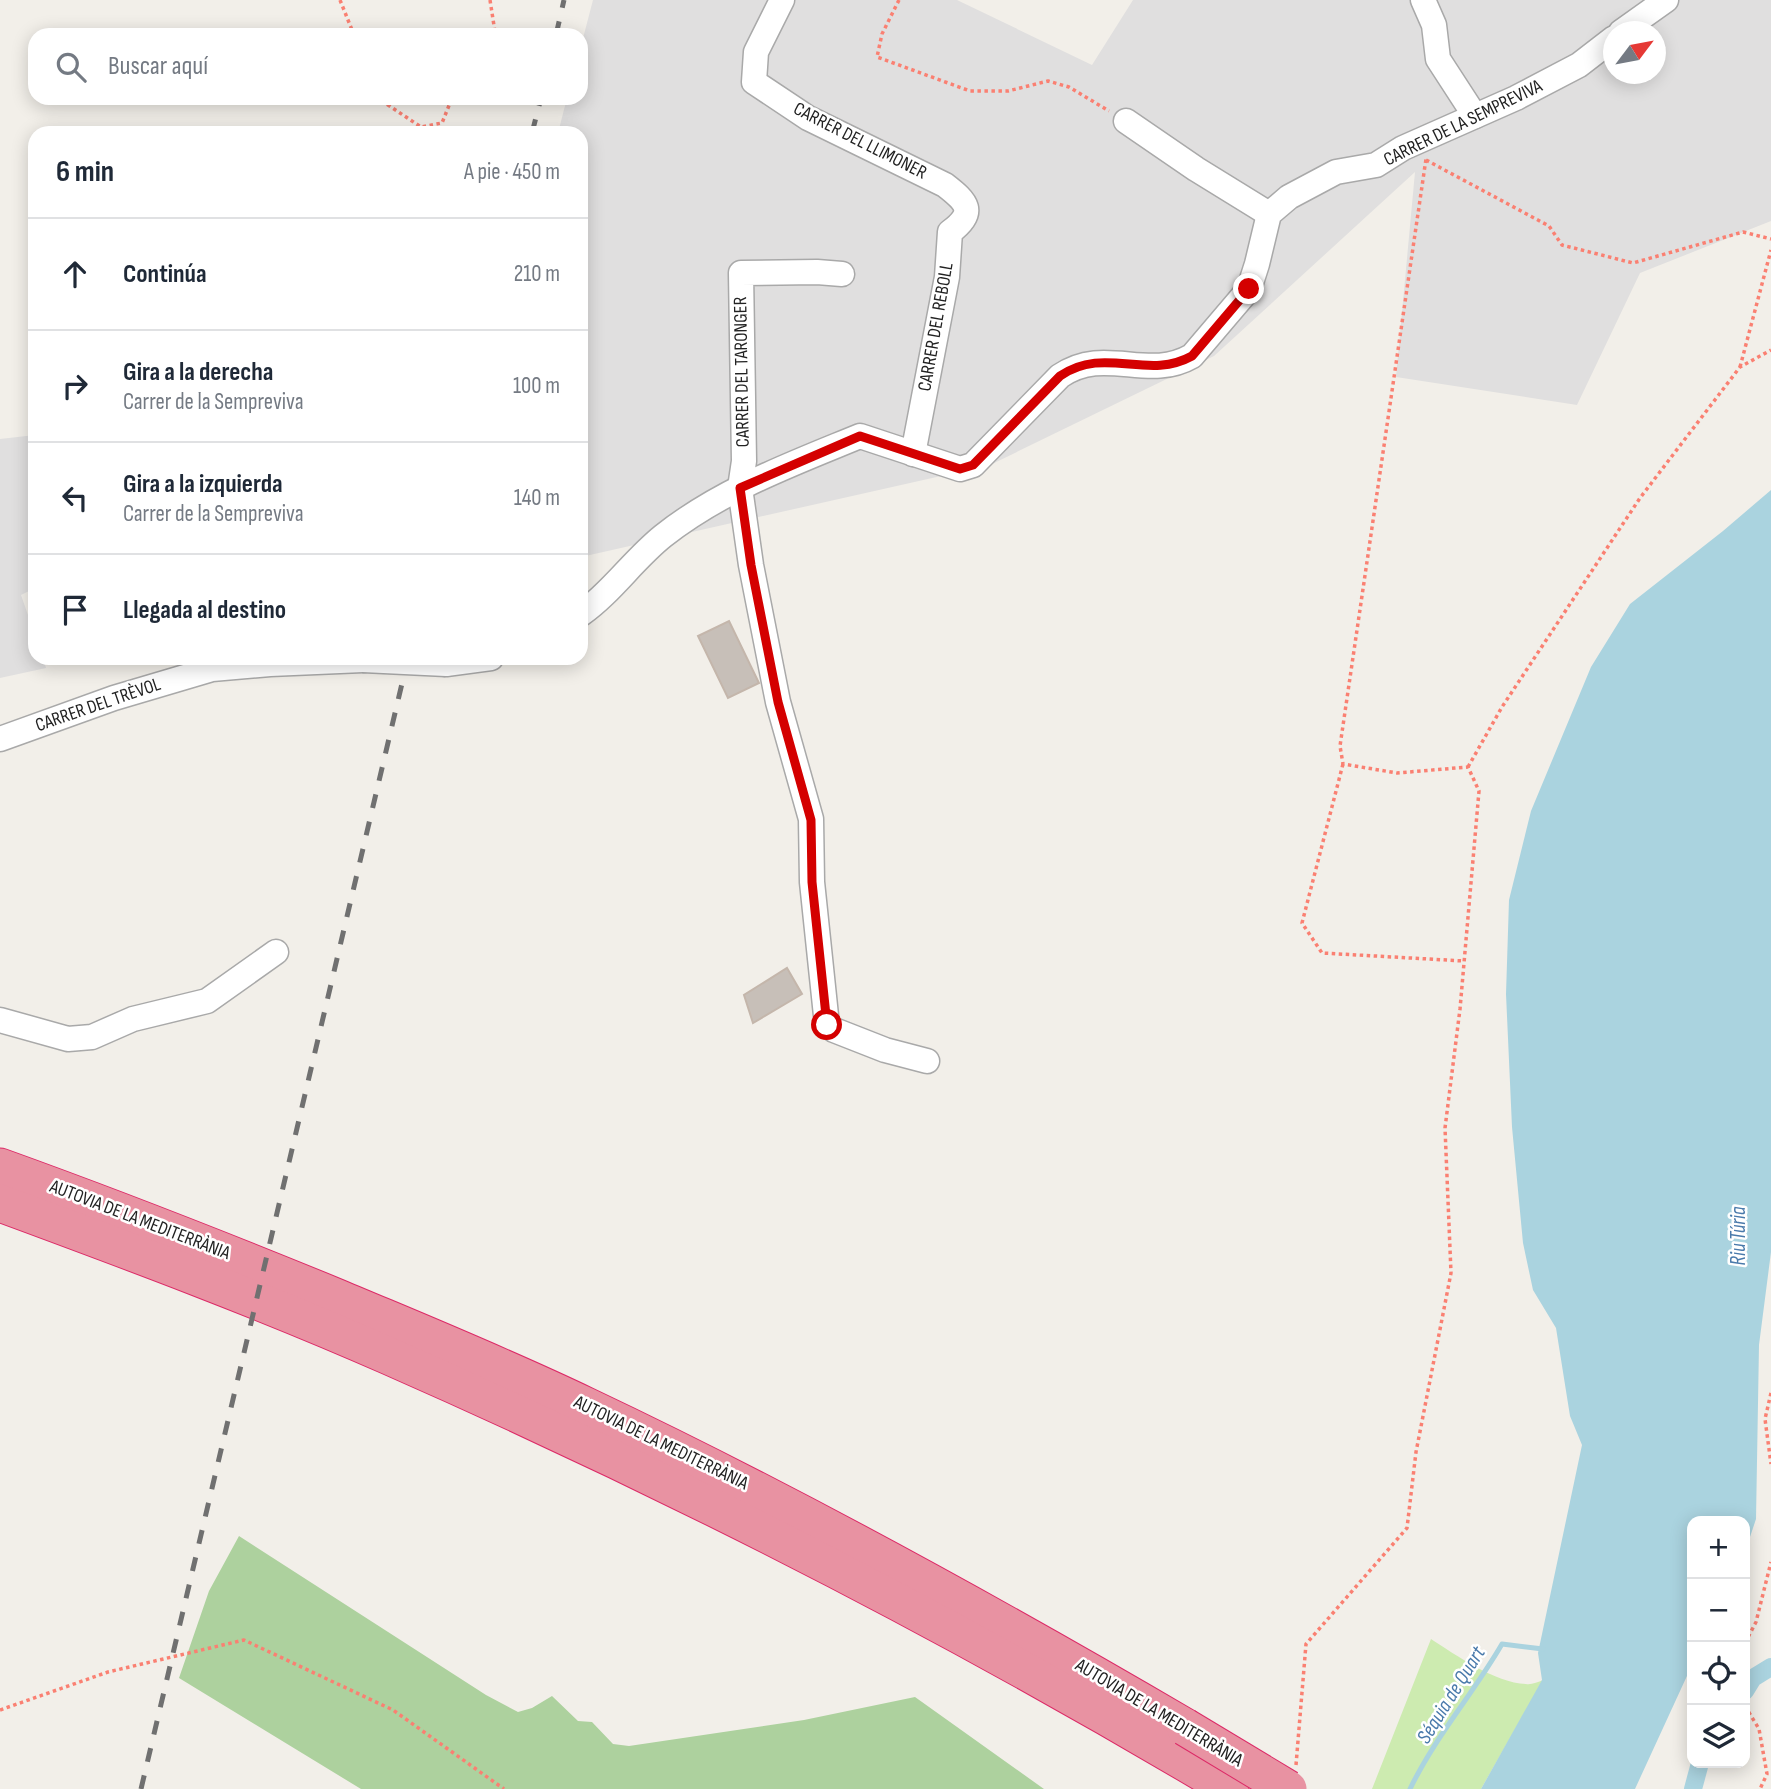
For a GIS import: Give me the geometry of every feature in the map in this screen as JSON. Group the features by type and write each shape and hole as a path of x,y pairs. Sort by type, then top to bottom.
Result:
{"highway":[{"name":"AUTOVIA DE LA MEDITERRÀNIA","path":"0,1167 196,1240 401,1324 584,1405 773,1498 1022,1632 1178,1740 1230,1789"},
{"name":"AUTOVIA DE LA MEDITERRÀNIA","path":"0,1203 192,1276 386,1355 569,1437 748,1524 1004,1661 1178,1740 1292,1779"}],"street":[{"name":"CARRER DEL LLIMONER","path":"782,0 756,52 754,82 808,118 945,185 961,197 967,206"},
{"path":"1423,0 1434,25 1438,59 1475,116"},
{"path":"1636,21 1666,0"},
{"name":"CARRER DE LA SEMPREVIVA","path":"1269,214 1289,197 1336,172 1376,165 1403,148 1427,148 1475,116 1517,98 1579,65 1603,46"},
{"path":"588,609 662,537 702,509 740,488 860,436 960,469 973,465 1060,376 1080,364 1097,361 1159,367 1181,362 1192,356 1249,289 1269,214 1126,121"},
{"name":"CARRER DEL REBOLL","path":"913,454 947,277 950,232 967,216 967,206"},
{"name":"CARRER DEL TARONGER","path":"740,488 744,461 741,273 842,274"},
{"path":"740,488 751,565 778,702 811,820 812,882 827,1025 885,1050 927,1060"},
{"name":"CARRER DEL TRÈVOL","path":"0,739 114,698 212,670 260,665"},
{"path":"0,1020 68,1039 92,1037 133,1019 207,1001 276,952"}],"path":[{"path":"341,0 351,28"},
{"path":"491,0 494,28"},
{"path":"899,0 882,34 877,57 970,91 1008,91 1048,81 1069,87 1126,121"},
{"path":"388,105 419,126"},
{"path":"426,126 442,123 449,105"},
{"path":"1464,961 1322,953 1302,923 1343,764 1340,747 1427,148 1549,226 1562,245 1633,263 1743,232 1771,239"},
{"path":"1468,767 1502,707 1640,498 1740,367 1771,250"},
{"path":"1740,367 1771,350"},
{"path":"1343,764 1397,773 1468,767"},
{"path":"1292,1779 1306,1644 1406,1528 1416,1452 1451,1273 1445,1128 1464,961 1479,790 1468,767"},
{"path":"1771,1393 1765,1419 1771,1464"},
{"path":"1746,1642 1756,1622 1771,1562"},
{"path":"0,1710 108,1672 244,1640 393,1710 504,1789"},
{"path":"1750,1714 1759,1729 1771,1780"},
{"path":"1760,1789 1768,1773"}],"shaded area":[{"path":"593,0 957,0 1092,65 1133,0 1771,0 1771,221 1640,273 1577,405 1396,377 1415,172 1214,356 990,465 588,555 588,126 560,126 565,105 588,105 588,28 586,28"},
{"path":"28,436 28,592 21,595 28,615 28,665 45,665 46,668 0,678 0,439"}],"green space":[{"path":"239,1536 486,1695 518,1712 532,1708 552,1696 578,1721 592,1722 613,1744 629,1746 804,1720 915,1697 1044,1789 361,1789 179,1678 209,1591"},
{"path":"1431,1639 1476,1667 1502,1679 1528,1684 1543,1680 1481,1789 1372,1789"}],"water":[{"name":"Riu Túria","path":"1771,490 1771,1252 1759,1345 1756,1519 1750,1537 1750,1516 1687,1516 1687,1676 1635,1789 1481,1789 1542,1680 1538,1653 1582,1445 1570,1416 1556,1328 1533,1290 1523,1243 1512,1127 1506,994 1509,900 1531,811 1591,667 1630,604"}],"building":[{"path":"729,621 759,683 728,698 698,636"},
{"path":"787,968 802,994 753,1023 744,995"}],"waterway":[{"name":"Séquia de Quart","path":"1410,1789 1431,1751 1502,1644 1543,1649"},
{"path":"1750,1683 1771,1667"},
{"path":"1693,1789 1699,1768"}],"railway":[{"path":"558,28 564,0"},
{"path":"534,126 539,105"},
{"path":"141,1789 406,665"}],"route":[{"path":"827,1025 812,882 811,820 778,702 751,565 740,488 860,436 960,469 973,465 1070,369 1097,361 1159,367 1181,362 1192,356 1249,289"}]}
